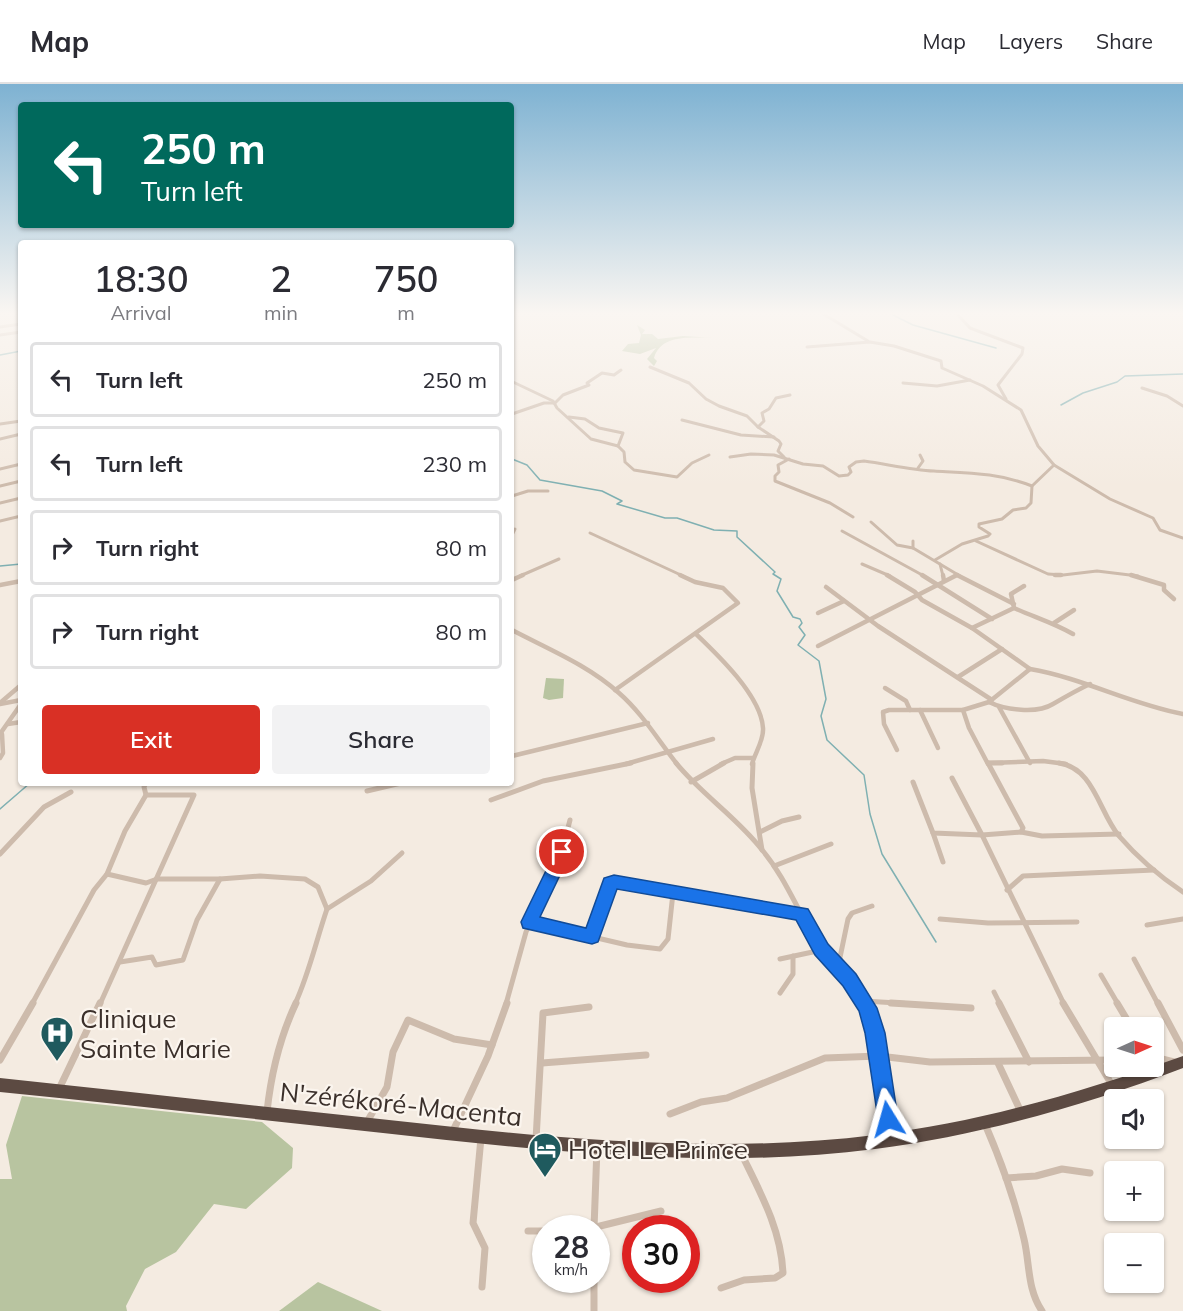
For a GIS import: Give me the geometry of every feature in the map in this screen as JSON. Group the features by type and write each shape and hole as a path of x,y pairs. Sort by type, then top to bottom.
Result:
{"highway":[{"name":"N'zérékoré-Macenta","path":"1164,1064 1182,1058"},
{"name":"N'zérékoré-Macenta","path":"1115,1089 1137,1077"},
{"name":"N'zérékoré-Macenta","path":"0,1085 481,1138 597,1148 740,1150 826,1147 891,1140 985,1124 1104,1092"}],"street":[{"path":"514,413 544,403 555,403 563,395 589,385 587,383 602,374 614,375 618,372"},
{"path":"664,372 689,383 706,399 719,406 747,416 781,444 778,451 787,458"},
{"path":"952,372 970,380 1021,410 1036,443 1054,465 1110,499 1153,518 1160,530 1183,538"},
{"path":"1007,372 998,384 1008,401"},
{"path":"903,383 938,386 970,380"},
{"path":"514,382 555,403 557,408 591,439 618,446 624,452 625,462 632,468 674,478 692,463 709,455"},
{"path":"1142,388 1167,396 1183,406"},
{"path":"759,427 764,421 762,413 769,409 776,398 790,395"},
{"path":"569,417 585,418 599,428 623,432 618,446"},
{"path":"682,420 741,435 774,437"},
{"path":"0,424 18,421"},
{"path":"0,439 18,435"},
{"path":"730,457 759,454 787,458 823,466 839,476 848,475 851,472 849,467 856,462 994,475 1032,486"},
{"path":"918,468 923,461 920,455"},
{"path":"787,458 778,465 779,472 774,480 830,503 853,517"},
{"path":"0,469 18,465"},
{"path":"935,560 962,544 976,541 990,534 979,527 979,524 1002,519 1013,510 1026,508 1030,503 1032,486 1054,465"},
{"path":"0,486 18,482"},
{"path":"514,495 528,491 548,491"},
{"path":"0,503 18,499"},
{"path":"0,521 18,517"},
{"path":"871,522 897,545 914,548 1014,606 1073,634"},
{"path":"842,531 938,584 992,620"},
{"path":"590,533 694,582 723,588 737,599 738,603 615,690"},
{"path":"976,541 1048,574 1059,577 1066,573 1096,571 1146,579 1164,585 1164,590 1174,598"},
{"path":"913,542 914,548"},
{"path":"514,579 559,559"},
{"path":"862,564 895,579 918,594 922,600 972,628 1030,669 1061,674 1152,708 1182,712"},
{"path":"940,564 944,581"},
{"path":"818,646 868,618 957,575"},
{"path":"0,585 18,582"},
{"path":"1014,606 1011,594 1024,586"},
{"path":"826,587 999,706 1036,709 1052,705 1060,698 1090,684"},
{"path":"818,613 844,601"},
{"path":"972,628 992,620 1014,606"},
{"path":"1054,623 1074,610"},
{"path":"514,631 589,672 615,690 648,723 691,782 762,850 774,866 822,950 864,1001 875,1033 891,1140"},
{"path":"696,634 734,675 755,706 764,731 753,758 752,796 762,850"},
{"path":"958,677 1002,649"},
{"path":"897,750 884,724 883,712 963,710 990,701 1030,669"},
{"path":"0,703 18,688"},
{"path":"885,688 906,701 910,710"},
{"path":"0,703 18,702"},
{"path":"999,706 1030,763"},
{"path":"0,758 3,753 1,734 18,707"},
{"path":"920,710 938,748"},
{"path":"963,710 969,728 1018,814 1023,828 1021,832"},
{"path":"8,724 18,722"},
{"path":"514,756 648,723"},
{"path":"491,800 543,782 609,769 712,739"},
{"path":"691,782 715,769 728,758 738,756 753,758"},
{"path":"989,763 1058,762 1074,766 1080,771 1109,824 1154,870 1183,892"},
{"path":"952,778 1025,923 1057,993 1115,1089"},
{"path":"913,782 943,862"},
{"path":"0,1060 48,977 94,890 107,874 125,831 146,795 144,786"},
{"path":"367,790 386,786"},
{"path":"0,854 13,837 36,815 71,792"},
{"path":"58,1091 120,962 194,795 146,795"},
{"path":"760,832 782,821 799,817"},
{"path":"452,1134 492,1045 505,1009 529,922 569,836 570,820"},
{"path":"933,833 982,835 1021,832 1042,836 1119,834"},
{"path":"774,866 831,844"},
{"path":"267,1114 271,1078 288,1020 306,981 312,953 327,909 371,881 402,853"},
{"path":"1007,890 1023,876 1154,870"},
{"path":"107,874 146,882 157,879 220,879 260,876 305,879 318,887 327,909"},
{"path":"120,962 152,957 156,965 183,960 197,920 220,879"},
{"path":"592,937 610,883 618,882 801,914"},
{"path":"529,922 644,948 664,947 670,928 669,906 673,893"},
{"path":"838,967 848,919 852,913 872,906"},
{"path":"940,919 1025,923 1077,922"},
{"path":"1147,925 1183,919"},
{"path":"780,959 822,950"},
{"path":"780,993 793,974 794,956"},
{"path":"1134,959 1182,1058 1164,1057"},
{"path":"1101,975 1126,1017"},
{"path":"994,992 1029,1062"},
{"path":"864,1001 971,1008"},
{"path":"536,1142 543,1013 589,1007"},
{"path":"366,1124 387,1087 393,1052 408,1020 454,1039 492,1045"},
{"path":"542,1063 646,1055"},
{"path":"670,1114 701,1102 727,1098 825,1058 879,1056 930,1062 998,1063 1104,1061"},
{"path":"998,1063 1022,1115"},
{"path":"985,1124 1006,1178 1024,1243 1027,1274 1038,1309"},
{"path":"481,1138 473,1223 485,1248 482,1287"},
{"path":"594,1215 597,1148"},
{"path":"721,1288 744,1280 775,1278 783,1273 783,1262 774,1222 740,1150"},
{"path":"1006,1178 1036,1176 1062,1169 1090,1173"},
{"path":"610,1224 661,1211"},
{"path":"528,1232 532,1232"},
{"path":"594,1293 594,1311"}],"green space":[{"path":"546,678 564,679 563,698 549,700 543,698"},
{"path":"22,1096 262,1122 293,1148 292,1168 246,1209 214,1204 176,1252 145,1269 126,1306 127,1311 0,1311 0,1179 12,1179 6,1145"},
{"path":"318,1282 382,1311 279,1311"}],"waterway":[{"path":"1061,405 1083,393 1117,382 1125,376 1183,374"},
{"path":"514,460 527,465 540,480 602,491 622,501 617,504 665,518 677,518 714,530 737,531 737,537 775,572 773,574 781,579 777,591 793,617 800,619 802,623 799,627 805,635 798,645 819,661 826,699 821,716 827,740 864,775 870,814 882,854 936,942"},
{"path":"0,566 18,564"},
{"path":"0,809 27,786"}],"place":[{"name":"Clinique Sainte Marie","path":"57,1062"},
{"name":"Hotel Le Prince","path":"545,1178"}],"route":[{"path":"562,852 529,922 592,937 610,883 614,882 801,914 822,950 849,980 867,1008 875,1033 888,1119"}]}
